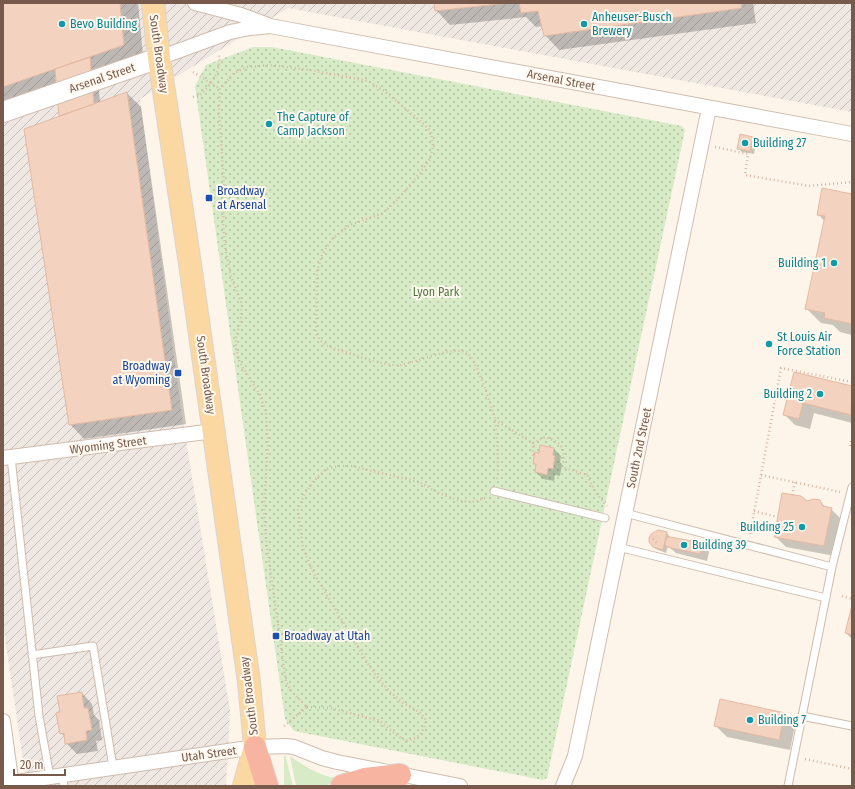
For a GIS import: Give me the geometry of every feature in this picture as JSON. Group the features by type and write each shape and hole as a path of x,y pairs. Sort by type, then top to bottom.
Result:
{"highway":[{"path":"255,747 267,786"},
{"path":"342,786 365,779 400,775"}],"main road":[{"name":"South Broadway","path":"153,3 159,58 249,682 255,747 256,786"},
{"name":"Arsenal Street","path":"3,112 159,58"},
{"name":"South Broadway","path":"244,786 255,747"}],"street":[{"name":"Arsenal Street","path":"195,3 241,15 270,26 852,134"},
{"name":"Arsenal Street","path":"159,58 230,32 270,26"},
{"name":"South 2nd Street","path":"563,786 575,756 709,108"},
{"name":"Wyoming Street","path":"7,458 214,431"},
{"path":"3,721 9,784"},
{"name":"Utah Street","path":"9,784 59,779 113,767 255,747 286,746 294,747 322,758 460,786"}],"lane":[{"path":"7,458 39,716 59,779"},
{"path":"494,491 605,518"},
{"path":"788,786 832,567 851,492"},
{"path":"625,513 832,567"},
{"path":"618,546 826,598"},
{"path":"32,655 93,646 113,767"},
{"path":"802,716 852,726"}],"path":[{"path":"193,97 200,96 211,83 218,71 220,63 219,55"},
{"path":"284,726 307,707 331,708 380,721 396,735 406,741 415,739 424,730 426,720 421,712 402,702 390,692 374,673 312,570 303,548 298,510 304,495 312,482 326,470 339,466 352,466 419,482 439,493 460,501 472,502 484,499 494,491 497,477 497,455 495,420 476,364 468,353 457,350 399,365 385,363 327,346 320,340 316,333 317,272 322,255 332,239 350,225 383,212 400,197 430,159 433,146 431,132 424,124 383,90 368,81 310,70 269,65 247,67 234,73 220,89 219,114 224,180 223,222 225,247 231,277 242,304 236,338 236,349 240,363 260,395 266,413 268,444 264,507 266,539 286,682 292,692 307,707"},
{"path":"193,72 220,89"},
{"path":"701,145 748,154 745,175 809,186 852,182"},
{"path":"749,540 781,368 852,382"},
{"path":"495,420 534,443"},
{"path":"534,443 545,437 558,441 564,452 562,467"},
{"path":"850,446 852,438"},
{"path":"534,443 534,457"},
{"path":"553,466 562,467 587,475 596,493 607,506"},
{"path":"761,475 851,492"},
{"path":"792,495 795,482"},
{"path":"754,511 778,517"},
{"path":"842,596 852,599"},
{"path":"805,759 852,769"}],"shaded area":[{"name":"Anheuser-Busch Brewery","path":"3,3 852,3 852,112 288,8 140,99 182,416 230,711 226,786 27,786 3,625"}],"green space":[{"name":"Lyon Park","path":"253,47 272,47 682,126 685,130 547,778 543,780 294,731 285,719 195,86 206,65"},
{"path":"285,754 293,786 284,786"},
{"path":"290,756 312,770 337,778 337,780 326,786 296,786"}],"building":[{"name":"Bevo Building","path":"3,3 120,3 124,45 3,87"},
{"path":"434,3 508,3 435,11"},
{"name":"Anheuser-Busch Brewery","path":"519,3 741,3 742,8 544,36 538,11 521,13"},
{"path":"90,57 94,104 59,116 55,69"},
{"path":"127,92 172,410 69,425 24,129"},
{"name":"Building 27","path":"740,134 753,137 750,151 737,149"},
{"name":"Building 1","path":"822,188 852,194 852,324 824,318 825,313 805,309 825,216 817,215"},
{"name":"Building 2","path":"794,372 852,386 851,415 803,403 799,419 783,415"},
{"path":"540,445 554,448 553,455 555,456 553,469 548,468 547,475 535,472 536,464 533,464 535,452 539,453"},
{"name":"Building 25","path":"782,493 801,496 807,501 813,499 820,500 823,506 832,508 824,546 774,537"},
{"path":"658,530 667,532 663,550 653,547 649,542 651,534"},
{"name":"Building 39","path":"668,537 703,543 700,554 667,547 665,541"},
{"path":"852,605 852,635 845,633"},
{"path":"82,692 84,708 88,708 92,730 86,731 87,740 65,744 64,733 60,734 56,713 60,712 57,696"},
{"name":"Building 7","path":"720,699 785,713 779,740 714,726"}],"place":[{"name":"Bevo Building","path":"62,24"},
{"name":"Anheuser-Busch Brewery","path":"584,24"},
{"name":"The Capture of Camp Jackson","path":"269,124"},
{"name":"Building 27","path":"745,143"},
{"name":"Broadway at Arsenal","path":"209,198"},
{"name":"Building 1","path":"834,263"},
{"name":"St Louis Air Force Station","path":"769,344"},
{"name":"Broadway at Wyoming","path":"178,373"},
{"name":"Building 2","path":"820,394"},
{"name":"Building 25","path":"802,527"},
{"name":"Building 39","path":"684,545"},
{"name":"Broadway at Utah","path":"276,636"},
{"name":"Building 7","path":"750,720"}]}
